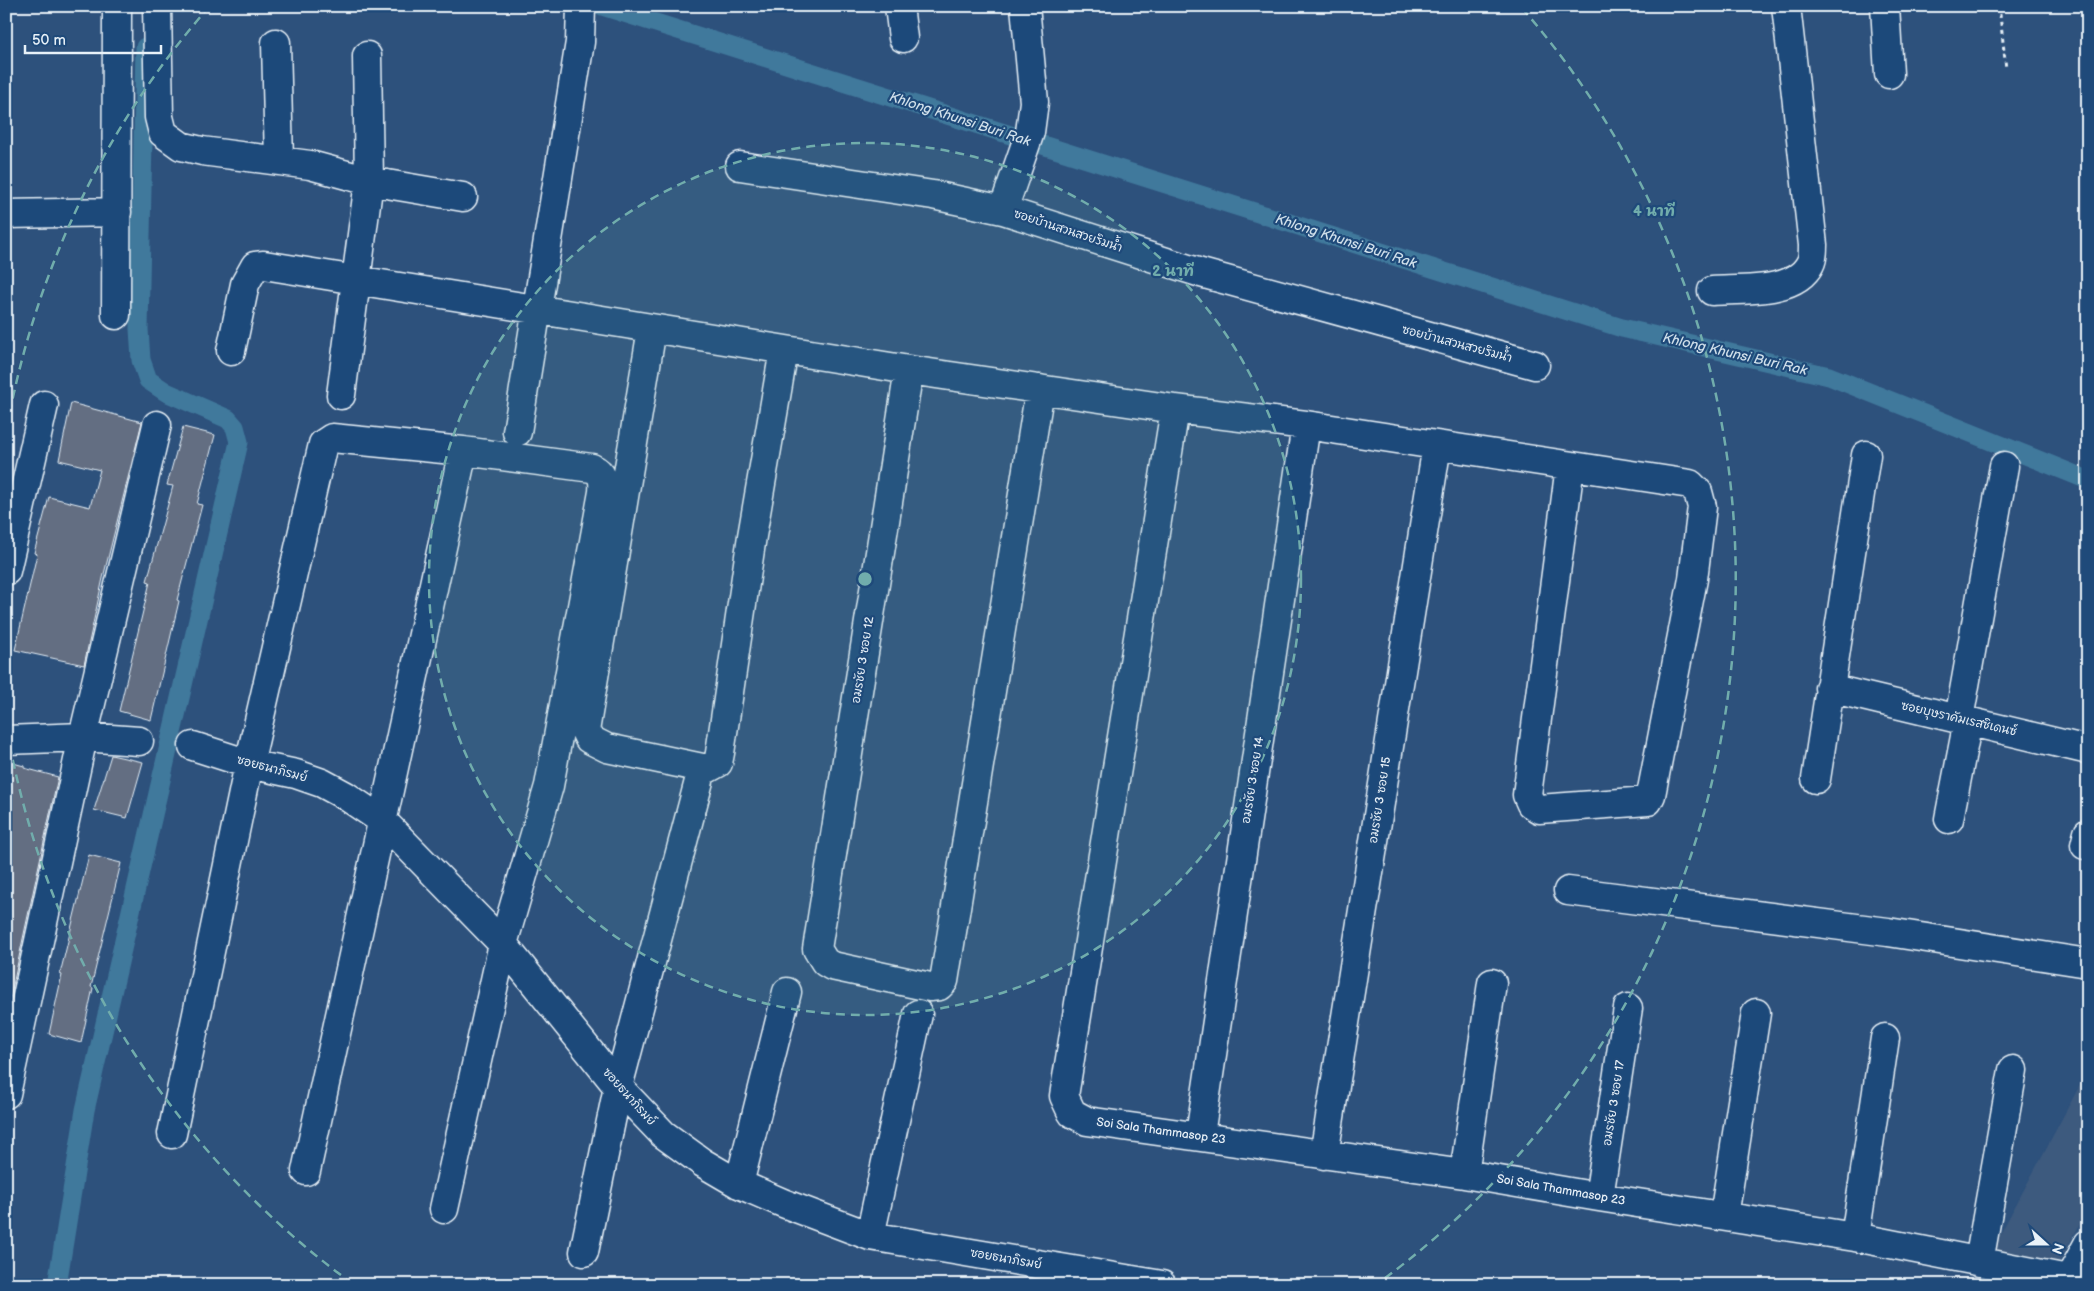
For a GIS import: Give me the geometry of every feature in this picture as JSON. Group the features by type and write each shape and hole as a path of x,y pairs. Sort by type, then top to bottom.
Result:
{"street":[{"path":"116,315 117,6"},
{"path":"157,6 159,117 163,133 181,146 202,151 320,167 369,181 463,197"},
{"path":"517,432 580,42 581,6"},
{"path":"899,6 903,38"},
{"path":"1003,210 1030,132 1034,102 1025,6"},
{"path":"1712,292 1780,286 1795,281 1811,263 1813,245 1786,6"},
{"path":"1886,6 1889,74"},
{"path":"276,43 279,161"},
{"path":"340,395 369,181 367,56"},
{"name":"ซอยบ้านสวนสวยริมน้ำ","path":"740,166 933,195 1003,210 1201,273 1535,365"},
{"path":"6,214 116,212"},
{"path":"231,352 245,284 255,266 264,265 909,370 1174,409 1306,425 1690,484 1698,492 1702,507 1693,579 1648,801 1539,809 1531,804 1527,795 1570,466"},
{"path":"652,329 585,731 589,739 607,748 707,769 718,763 720,753 752,536 784,350"},
{"name":"อมรชัย 3 ซอย 12","path":"909,370 817,950 825,962 832,966 930,987 939,986 944,981 1040,389"},
{"path":"6,571 44,405"},
{"name":"Soi Sala Thammasop 23","path":"1174,409 1064,1096 1072,1113 1087,1121 1200,1135 1464,1174 1855,1237 2074,1282"},
{"path":"6,1094 83,737 157,424"},
{"name":"อมรชัย 3 ซอย 14","path":"1200,1135 1306,425"},
{"path":"172,1134 249,764 323,444 332,438 463,451 592,468 599,471 604,484 549,786 503,944 444,1209"},
{"name":"อมรชัย 3 ซอย 15","path":"1324,1154 1436,445"},
{"path":"306,1171 463,451"},
{"path":"1816,779 1866,455"},
{"path":"1949,819 2004,466"},
{"name":"ซอยบุษราคัมเรสซิเดนซ์","path":"1830,688 2088,750"},
{"path":"6,740 83,737 139,741"},
{"name":"ซอยธนาภิรมย์","path":"193,746 249,764 296,774 322,783 346,796 383,821 503,944 618,1087 663,1134 703,1163 739,1184 870,1236 1162,1285"},
{"path":"584,1252 618,1087 699,781"},
{"path":"1568,891 1888,932 2088,963"},
{"path":"1464,1174 1492,983"},
{"path":"739,1184 787,992"},
{"name":"อมรชัย 3 ซอย 17","path":"1599,1197 1628,1008"},
{"path":"870,1236 918,1014"},
{"path":"1724,1216 1756,1014"},
{"path":"1855,1237 1885,1038"},
{"path":"1979,1262 2013,1070"},
{"path":"2074,1282 2088,1244"}],"path":[{"path":"1999,6 2006,69"}],"shaded area":[{"path":"2080,1085 2088,1088 2088,1210 2046,1285 1973,1285"}],"building":[{"path":"71,403 142,422 103,578 84,665 15,650 37,554 34,553 49,497 90,507 100,470 59,460"},
{"path":"183,427 215,435 197,504 202,505 177,600 179,601 151,720 119,711 150,582 147,581 173,486 167,485"},
{"path":"111,755 143,762 127,818 94,810"},
{"path":"6,761 58,777 8,1008 6,1008"},
{"path":"89,855 121,863 91,987 93,988 81,1043 49,1034 62,975 60,974"}],"waterway":[{"name":"Khlong Khunsi Buri Rak","path":"602,6 1622,328 1829,376 2088,480"},
{"path":"57,1285 85,1110 239,442 235,427 228,419 166,392 148,380 141,360 139,329 145,47"}]}
